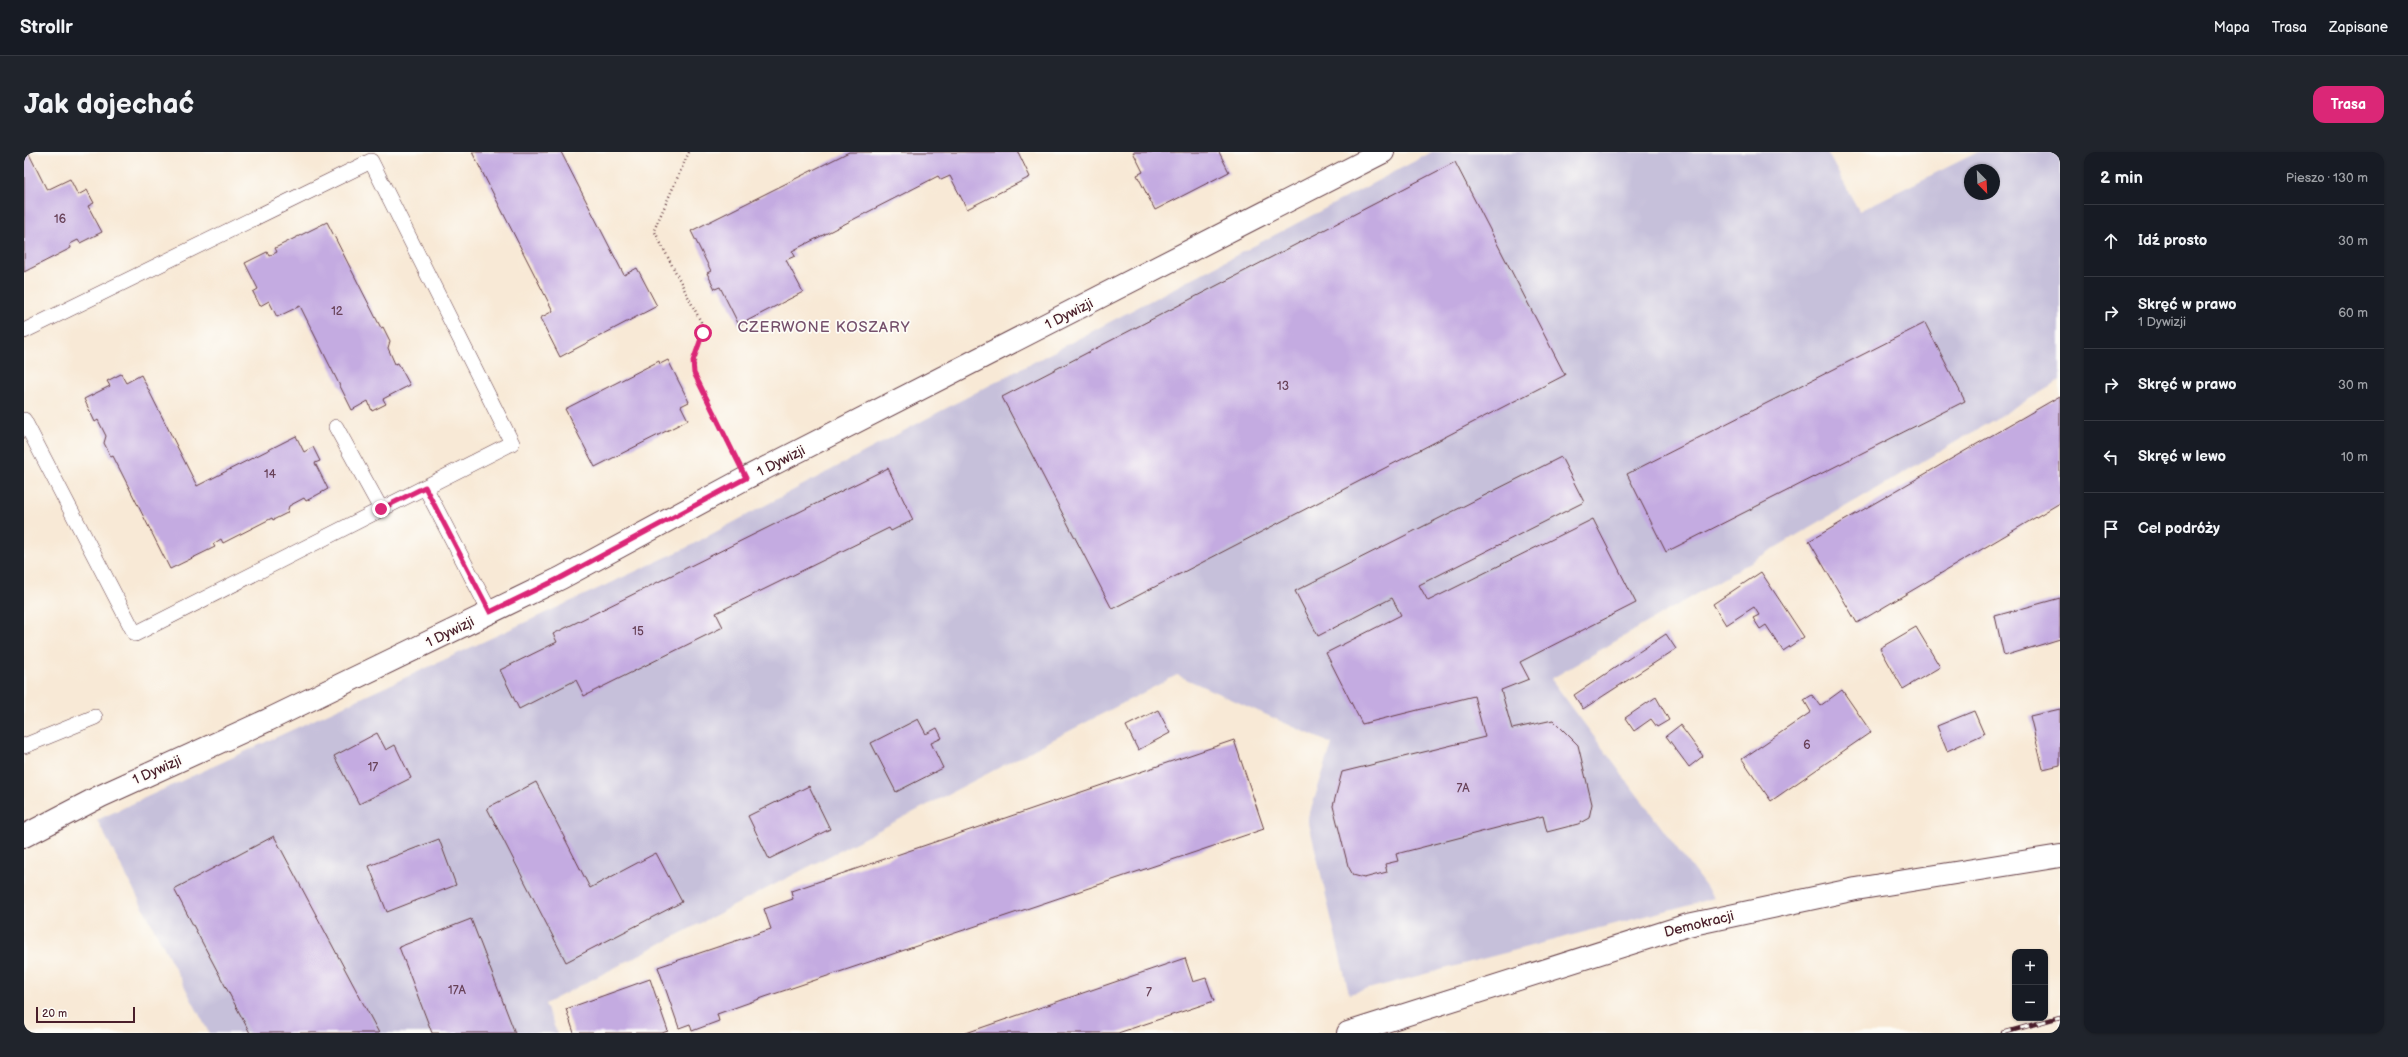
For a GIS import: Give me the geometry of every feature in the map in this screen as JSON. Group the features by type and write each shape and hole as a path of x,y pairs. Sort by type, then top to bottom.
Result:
{"street":[{"name":"1 Dywizji","path":"24,836 101,796 268,720 560,578 746,478 1383,152"},
{"name":"Demokracji","path":"1348,1033 1688,925 1856,889 2060,856"}],"lane":[{"path":"24,331 371,160 512,443 135,634 24,420"},
{"path":"336,427 381,509"},
{"path":"425,487 490,612"},
{"path":"24,746 95,717"}],"path":[{"path":"689,152 654,230 701,322 703,333 693,361 694,373 746,478"}],"shaded area":[{"path":"1432,152 1827,152 1859,211 1978,152 2060,152 2060,381 1551,679 1714,898 1349,994 1308,819 1332,744 1177,675 545,1004 557,1033 209,1033 97,820 684,549 937,413"}],"building":[{"path":"24,152 28,152 47,190 70,179 78,195 87,190 94,203 88,206 102,232 80,243 78,240 70,244 71,248 24,272"},
{"path":"472,152 561,152 624,275 637,268 657,306 560,357 540,318 553,311"},
{"path":"849,152 1018,152 1030,177 967,209 950,176 941,180 938,176 792,251 795,256 786,260 803,292 739,325 720,287 715,289 707,273 711,271 691,231"},
{"path":"1133,152 1219,152 1229,172 1155,210 1137,175 1143,172"},
{"path":"1455,162 1565,375 1112,609 1002,397"},
{"path":"327,222 381,328 383,327 390,341 388,348 395,364 398,363 410,385 383,399 386,404 372,411 368,401 352,410 300,306 277,317 269,301 260,306 253,292 258,289 245,263 267,252 269,256 277,252 275,248"},
{"path":"1925,323 1965,401 1666,552 1627,474"},
{"path":"668,360 689,402 681,406 688,420 595,467 565,409 659,361 660,364"},
{"path":"121,374 126,383 141,375 197,486 296,436 304,452 313,447 320,461 315,463 328,489 306,501 304,498 289,506 287,513 273,520 272,518 223,543 221,539 213,544 215,547 170,569 113,456 111,457 104,443 106,436 98,420 95,422 84,399 110,386 107,381"},
{"path":"2060,396 2060,503 1857,623 1809,541"},
{"path":"1561,457 1584,502 1419,585 1428,601 1593,519 1636,603 1520,662 1529,679 1501,690 1512,729 1553,720 1578,745 1592,804 1589,818 1578,824 1547,832 1543,816 1396,854 1398,861 1385,864 1387,872 1364,878 1353,875 1348,866 1333,806 1342,772 1485,737 1474,696 1362,724 1326,653 1401,615 1392,598 1318,636 1295,591"},
{"path":"888,468 913,520 891,531 889,528 716,613 723,627 584,696 576,680 519,709 500,670 557,642 553,634"},
{"path":"1761,572 1804,637 1783,651 1766,625 1760,629 1753,618 1759,615 1754,607 1726,625 1713,604"},
{"path":"2060,598 2060,639 2004,656 1995,616"},
{"path":"1916,627 1940,667 1903,689 1880,648"},
{"path":"1666,634 1676,649 1583,709 1574,695"},
{"path":"1842,690 1871,732 1771,801 1742,759 1811,712 1804,700 1812,695 1820,706"},
{"path":"1656,697 1669,720 1657,727 1651,719 1634,731 1625,718"},
{"path":"2060,709 2060,765 2043,769 2030,716"},
{"path":"1158,710 1170,733 1138,750 1126,726"},
{"path":"1974,711 1984,734 1947,751 1937,726"},
{"path":"918,719 926,734 937,728 942,738 931,743 943,768 896,792 871,743"},
{"path":"1680,725 1703,756 1689,767 1666,736"},
{"path":"377,733 386,750 395,745 411,778 359,804 334,756"},
{"path":"1234,740 1264,829 765,997 717,1014 719,1021 692,1031 690,1024 679,1028 658,967 771,929 764,909 793,899 791,891"},
{"path":"536,782 590,888 656,853 682,902 566,962 487,808"},
{"path":"809,786 830,829 769,859 748,816"},
{"path":"274,836 379,1033 250,1033 174,889"},
{"path":"439,839 456,885 387,912 369,866"},
{"path":"471,919 515,1033 432,1033 399,947"},
{"path":"1185,958 1193,982 1206,978 1214,1001 1118,1033 966,1033"},
{"path":"650,979 668,1031 662,1033 574,1033 566,1009"}],"railway":[{"path":"2003,1033 2060,1017"}],"district":[{"name":"CZERWONE KOSZARY","path":"824,327"}],"route":[{"path":"381,509 425,487 490,612 560,578 746,478 694,373 693,361 703,333"}]}
